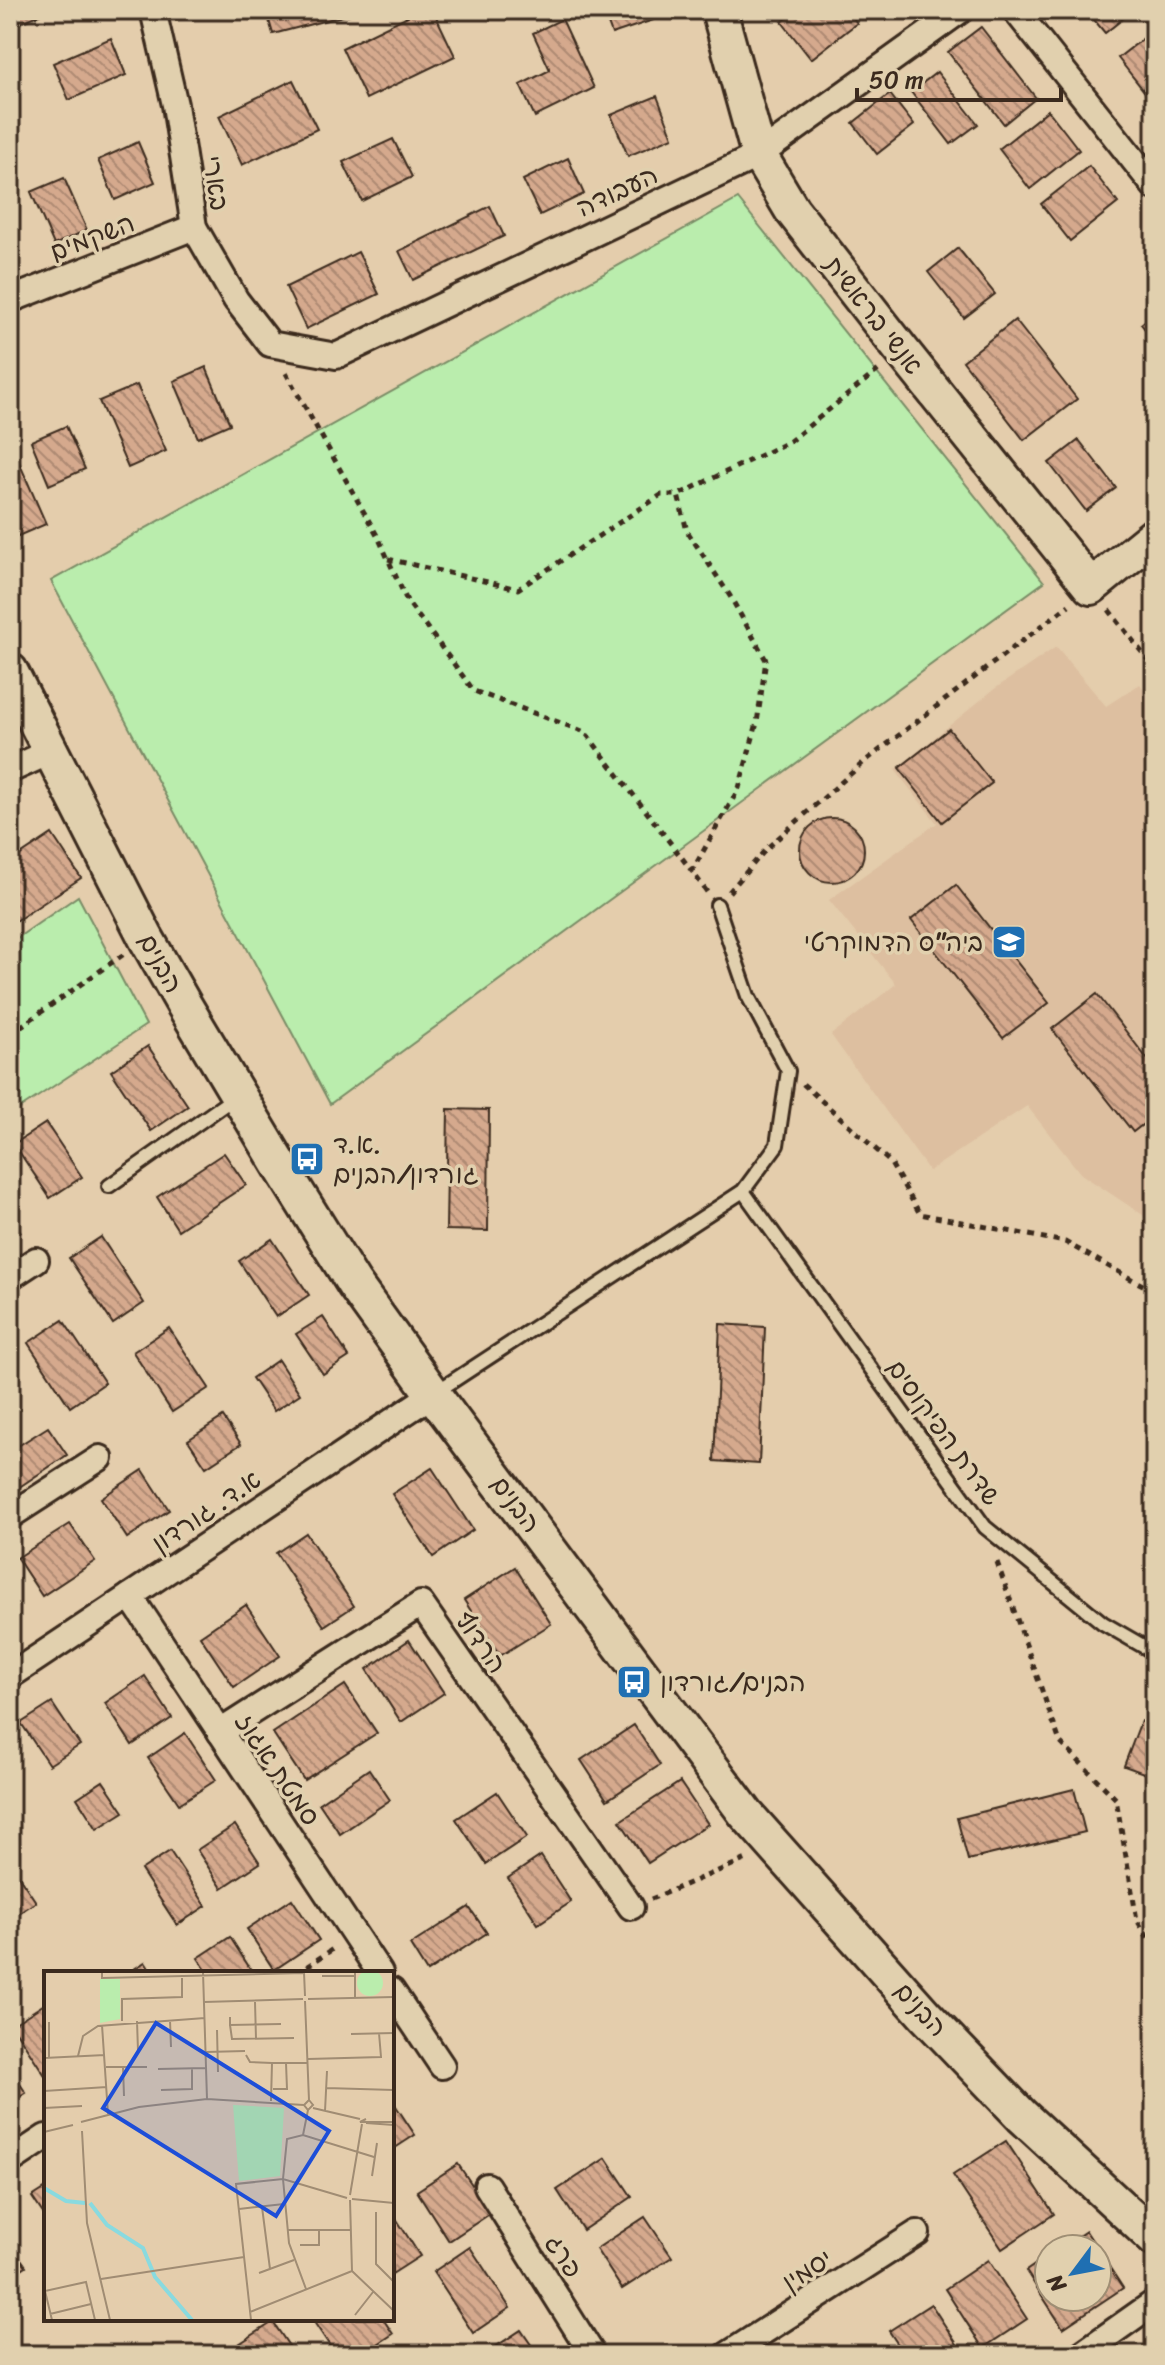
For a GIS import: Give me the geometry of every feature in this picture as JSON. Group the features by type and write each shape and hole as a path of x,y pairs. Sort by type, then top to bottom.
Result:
{"street":[{"name":"בארי","path":"153,10 175,105 194,227 236,300 270,344"},
{"name":"אנשי בראשית","path":"719,10 759,155 792,210 1091,587"},
{"name":"העבודה","path":"270,344 336,356 759,155 961,10"},
{"path":"1015,10 1155,187"},
{"name":"השקמים","path":"10,300 194,227"},
{"path":"1091,587 1155,535"},
{"name":"הבנים","path":"10,671 146,938 354,1284 433,1394 746,1814 925,2015 1022,2116 1155,2239"},
{"path":"10,770 52,751"},
{"path":"10,1277 36,1260"},
{"name":"א.ד. גורדון","path":"10,1676 433,1394"},
{"path":"10,1516 100,1458"},
{"name":"סמטת אגוז","path":"130,1596 379,1971"},
{"name":"הרדוף","path":"220,1732 421,1604 631,1907"},
{"path":"394,1994 442,2066"},
{"path":"10,2161 44,2138"},
{"name":"פרג","path":"487,2186 593,2355"},
{"name":"יסמין","path":"727,2355 917,2233"},
{"path":"1080,2355 1155,2302"}],"lane":[{"path":"433,1394 743,1191 777,1145 788,1071 748,996 717,905"},
{"path":"109,1186 238,1095"},
{"name":"שדרת הפיקוסים","path":"743,1191 985,1527 1103,1623 1155,1653"}],"path":[{"path":"270,344 388,559 407,601 474,691 585,732 717,905 767,848 864,762 1091,587 1155,669"},
{"path":"388,559 518,589 661,495 678,495 790,441 902,351"},
{"path":"678,495 687,531 730,596 766,660 757,723 739,788 692,871"},
{"path":"10,1034 146,938"},
{"path":"788,1071 890,1162 920,1214 1065,1242 1155,1291"},
{"path":"985,1527 1060,1742 1116,1799 1137,1920 1155,1949"},
{"path":"631,1907 776,1847"},
{"path":"300,1971 355,1935"}],"shaded area":[{"name":"ביה\"ס הדמוקרטי","path":"1056,647 1106,706 1140,684 1155,704 1155,1232 1143,1215 1081,1174 1027,1106 929,1171 831,1035 896,984 829,900 937,823 895,770 993,690"}],"green space":[{"path":"738,199 1044,582 330,1104 51,581"},
{"path":"78,896 146,1025 10,1115 10,943"}],"building":[{"path":"11,10 50,10 18,24"},
{"path":"266,10 357,10 358,12 273,34"},
{"path":"420,10 433,10 455,56 366,99 342,48"},
{"path":"603,10 650,10 653,20 612,34"},
{"path":"798,10 847,10 857,23 811,59 782,22"},
{"path":"1086,10 1134,10 1105,33"},
{"path":"562,19 594,88 535,117 520,85 550,70 533,33"},
{"path":"981,27 1036,98 1004,124 948,52"},
{"path":"1145,37 1155,50 1155,105 1118,58"},
{"path":"111,38 126,75 69,100 53,63"},
{"path":"937,72 978,124 951,144 911,92"},
{"path":"293,80 317,129 242,165 219,116"},
{"path":"890,94 914,125 877,154 853,123"},
{"path":"657,96 673,137 628,156 611,115"},
{"path":"1048,110 1079,150 1030,189 999,149"},
{"path":"393,139 412,177 362,201 343,162"},
{"path":"138,142 155,182 115,200 98,160"},
{"path":"568,158 584,194 540,215 523,180"},
{"path":"1089,166 1118,203 1070,241 1041,204"},
{"path":"64,178 87,230 54,245 31,192"},
{"path":"490,206 504,236 413,280 399,251"},
{"path":"958,248 995,294 964,318 928,272"},
{"path":"358,252 379,294 306,329 286,287"},
{"path":"1155,313 1155,342 1141,324"},
{"path":"1015,320 1077,399 1024,440 963,361"},
{"path":"206,367 230,424 198,438 174,381"},
{"path":"137,385 166,451 128,468 99,401"},
{"path":"66,426 85,469 49,485 31,441"},
{"path":"1079,440 1116,488 1086,511 1049,463"},
{"path":"15,453 46,524 11,539 10,455"},
{"path":"949,729 992,783 942,822 899,768"},
{"path":"826,818 838,818 855,827 862,838 862,862 855,873 838,882 826,882 814,877 805,868 800,856 800,844 805,832 814,823"},
{"path":"52,834 81,878 10,925 10,862"},
{"path":"956,885 1049,1003 1003,1038 911,920"},
{"path":"1097,994 1155,1069 1155,1115 1133,1132 1052,1029"},
{"path":"148,1046 188,1106 151,1131 111,1071"},
{"path":"448,1109 489,1110 488,1231 446,1230"},
{"path":"46,1123 82,1177 50,1198 14,1144"},
{"path":"224,1153 246,1185 178,1230 157,1197"},
{"path":"101,1237 144,1303 113,1324 69,1258"},
{"path":"272,1239 309,1295 276,1317 239,1261"},
{"path":"323,1317 349,1357 323,1374 296,1334"},
{"path":"63,1320 105,1383 70,1407 28,1343"},
{"path":"720,1324 765,1327 759,1464 714,1461"},
{"path":"169,1328 209,1388 172,1412 133,1352"},
{"path":"278,1360 300,1394 274,1411 252,1378"},
{"path":"223,1417 241,1444 206,1467 188,1440"},
{"path":"48,1427 67,1455 12,1492 10,1451"},
{"path":"432,1468 473,1530 433,1557 392,1494"},
{"path":"143,1470 169,1510 127,1538 101,1498"},
{"path":"70,1524 95,1561 42,1596 17,1558"},
{"path":"306,1533 354,1606 324,1626 276,1553"},
{"path":"515,1567 551,1624 500,1656 464,1600"},
{"path":"246,1605 280,1656 234,1687 200,1636"},
{"path":"409,1640 444,1693 401,1722 367,1669"},
{"path":"145,1676 172,1718 132,1745 105,1703"},
{"path":"345,1685 377,1733 304,1780 273,1733"},
{"path":"52,1703 80,1745 49,1765 21,1723"},
{"path":"1141,1721 1155,1726 1155,1777 1124,1766"},
{"path":"634,1725 660,1765 607,1800 581,1760"},
{"path":"185,1733 216,1780 179,1804 148,1758"},
{"path":"369,1769 390,1800 340,1834 319,1803"},
{"path":"103,1781 124,1812 97,1829 77,1798"},
{"path":"680,1782 708,1824 648,1863 620,1821"},
{"path":"1074,1789 1085,1832 968,1860 957,1818"},
{"path":"497,1792 527,1837 486,1864 456,1819"},
{"path":"235,1825 260,1863 222,1888 197,1850"},
{"path":"170,1851 206,1906 177,1925 141,1870"},
{"path":"541,1856 571,1902 538,1924 508,1878"},
{"path":"14,1869 36,1902 10,1919 10,1872"},
{"path":"292,1899 319,1940 274,1970 247,1929"},
{"path":"469,1907 487,1933 427,1972 410,1945"},
{"path":"230,1937 251,1970 207,1971 198,1958"},
{"path":"145,1962 151,1971 131,1971"},
{"path":"44,2004 44,2074 12,2025"},
{"path":"10,2069 26,2093 10,2103"},
{"path":"394,2103 415,2135 394,2149"},
{"path":"1006,2141 1054,2214 1002,2249 953,2175"},
{"path":"606,2158 632,2197 583,2230 557,2190"},
{"path":"458,2164 491,2213 449,2241 417,2191"},
{"path":"44,2189 44,2215 32,2197"},
{"path":"394,2215 420,2256 394,2273"},
{"path":"645,2217 672,2257 622,2289 596,2249"},
{"path":"10,2243 26,2266 10,2277"},
{"path":"470,2247 510,2308 473,2333 433,2272"},
{"path":"988,2260 1027,2319 983,2348 945,2289"},
{"path":"1033,2266 1033,2282 1026,2271"},
{"path":"1113,2273 1123,2288 1113,2295"},
{"path":"931,2304 964,2355 905,2355 889,2331"},
{"path":"1053,2313 1086,2313 1063,2328"},
{"path":"313,2321 384,2321 393,2334 361,2355 336,2355"},
{"path":"273,2322 295,2355 235,2355 231,2349"},
{"path":"521,2330 538,2355 483,2355"}],"place":[{"name":"ביה\"ס הדמוקרטי","path":"1009,942"},
{"name":"א.ד. גורדון/הבנים","path":"307,1159"},
{"name":"הבנים/גורדון","path":"634,1682"}]}
